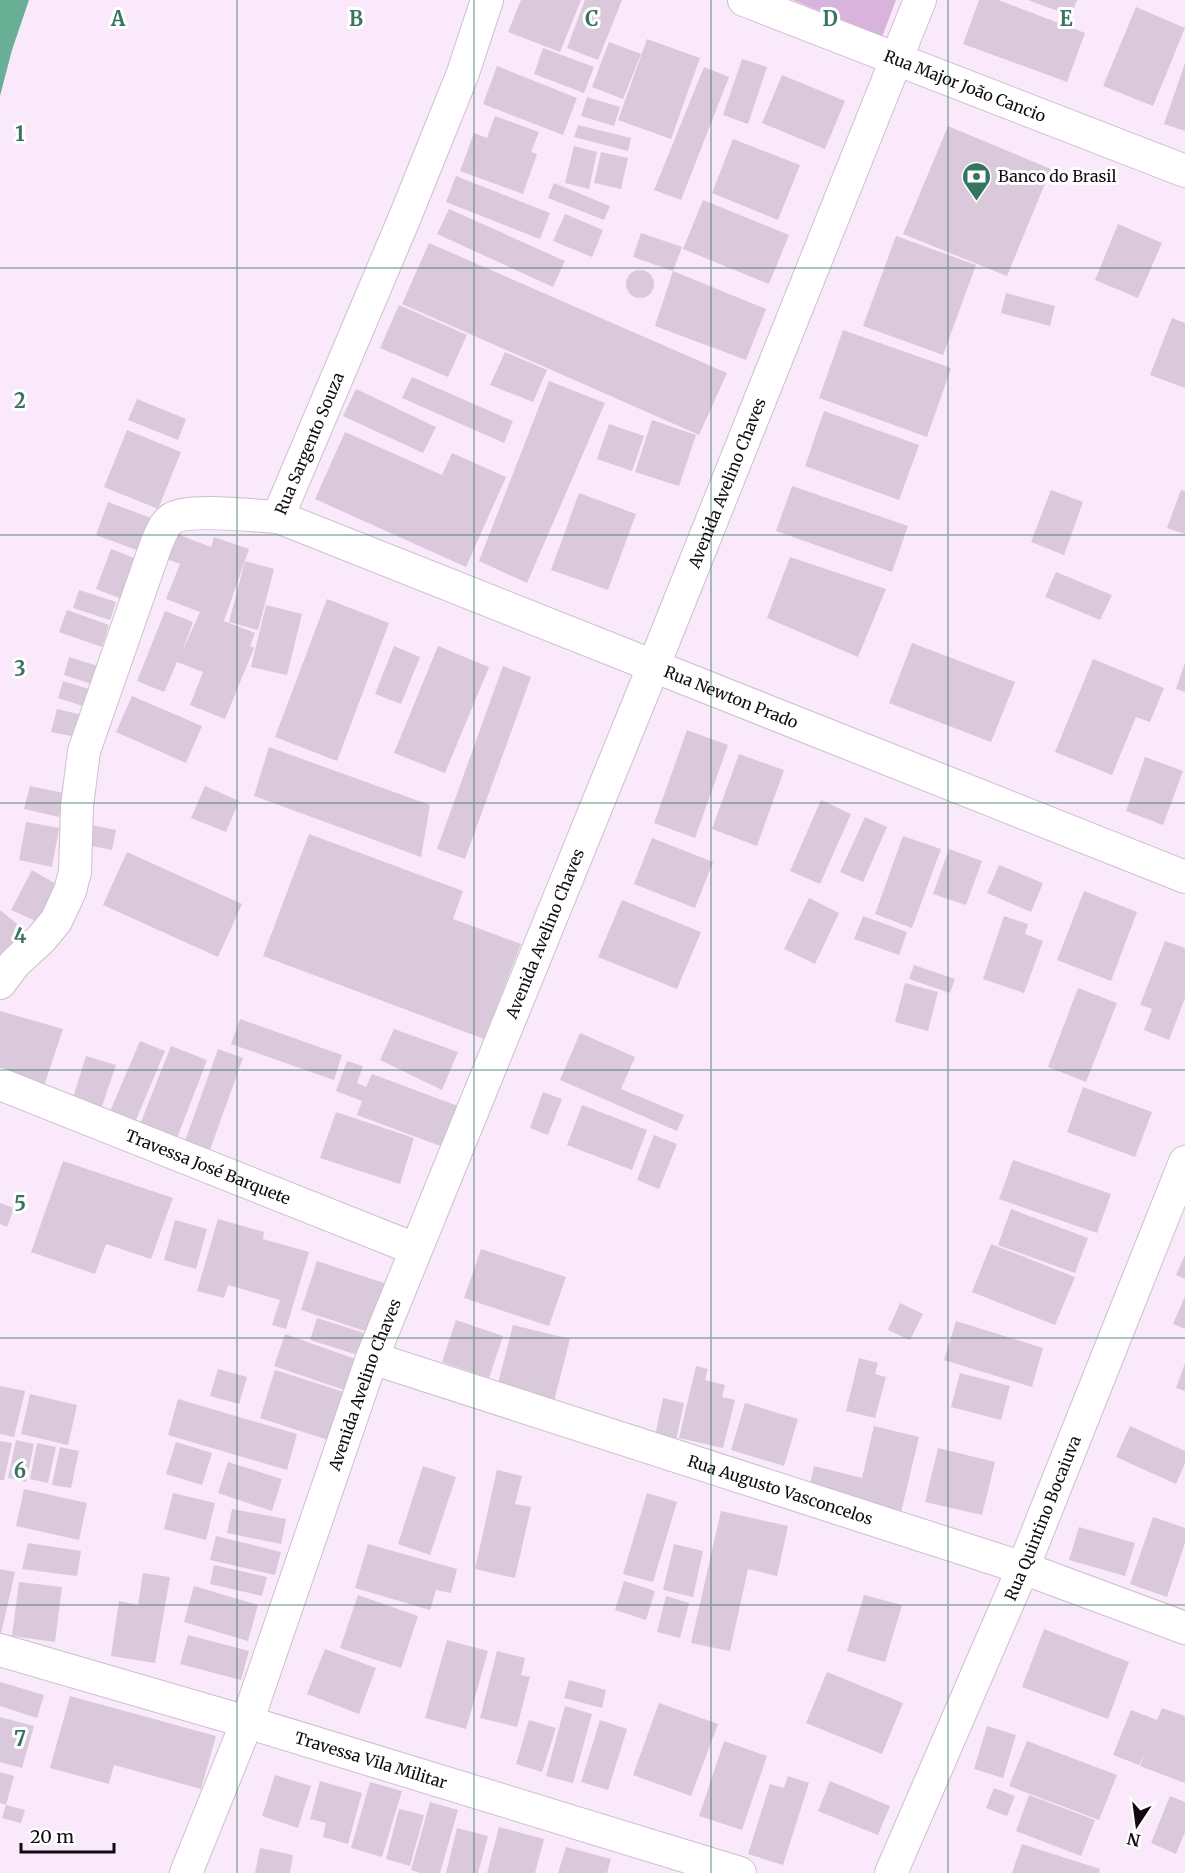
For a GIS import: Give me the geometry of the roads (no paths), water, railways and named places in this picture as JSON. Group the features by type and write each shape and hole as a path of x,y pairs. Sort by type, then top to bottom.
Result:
{"street":[{"name":"Rua Sargento Souza","path":"0,983 15,963 41,939 56,921 70,891 75,872 77,806 84,751 157,542 167,522 174,517 192,513 278,517 405,218 463,73 487,0"},
{"name":"Rua Major João Cancio","path":"744,0 1185,171"},
{"name":"Avenida Avelino Chaves","path":"186,1873 247,1722 372,1358 654,665 920,0"},
{"name":"Rua Newton Prado","path":"278,517 1185,877"},
{"name":"Travessa José Barquete","path":"0,1084 416,1249"},
{"name":"Rua Quintino Bocaiuva","path":"891,1873 1023,1568 1185,1162"},
{"name":"Rua Augusto Vasconcelos","path":"372,1358 1023,1568 1185,1628"},
{"name":"Travessa Vila Militar","path":"0,1650 247,1722 740,1873"}],"place":[{"name":"Banco do Brasil","path":"977,202"}]}
